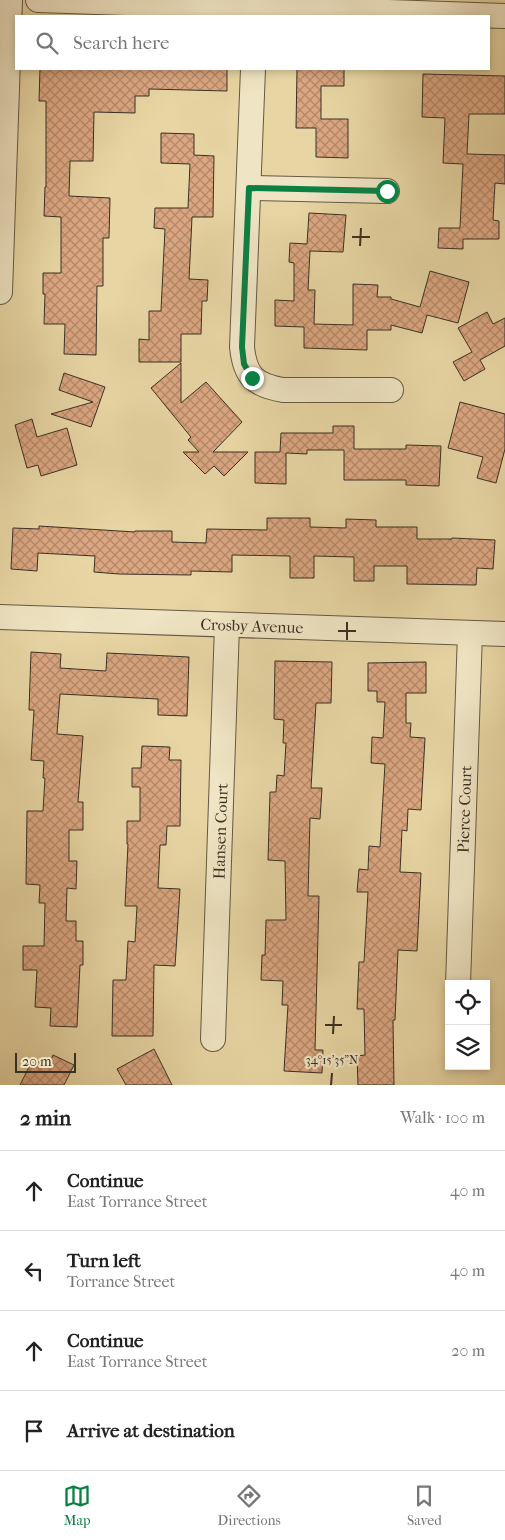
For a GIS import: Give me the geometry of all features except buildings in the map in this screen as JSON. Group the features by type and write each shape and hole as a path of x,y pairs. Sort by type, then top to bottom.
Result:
{"street":[{"path":"0,292 10,0"},
{"path":"38,0 474,15"},
{"path":"490,16 505,16"},
{"path":"253,70 242,347 244,364 252,378 266,387 282,390 391,390"},
{"path":"249,188 387,191"},
{"name":"Crosby Avenue","path":"0,617 505,634"},
{"name":"Hansen Court","path":"213,1039 228,625"},
{"name":"Pierce Court","path":"458,980 470,633"}],"route":[{"path":"252,378 244,364 242,347 249,188 387,191"}]}
